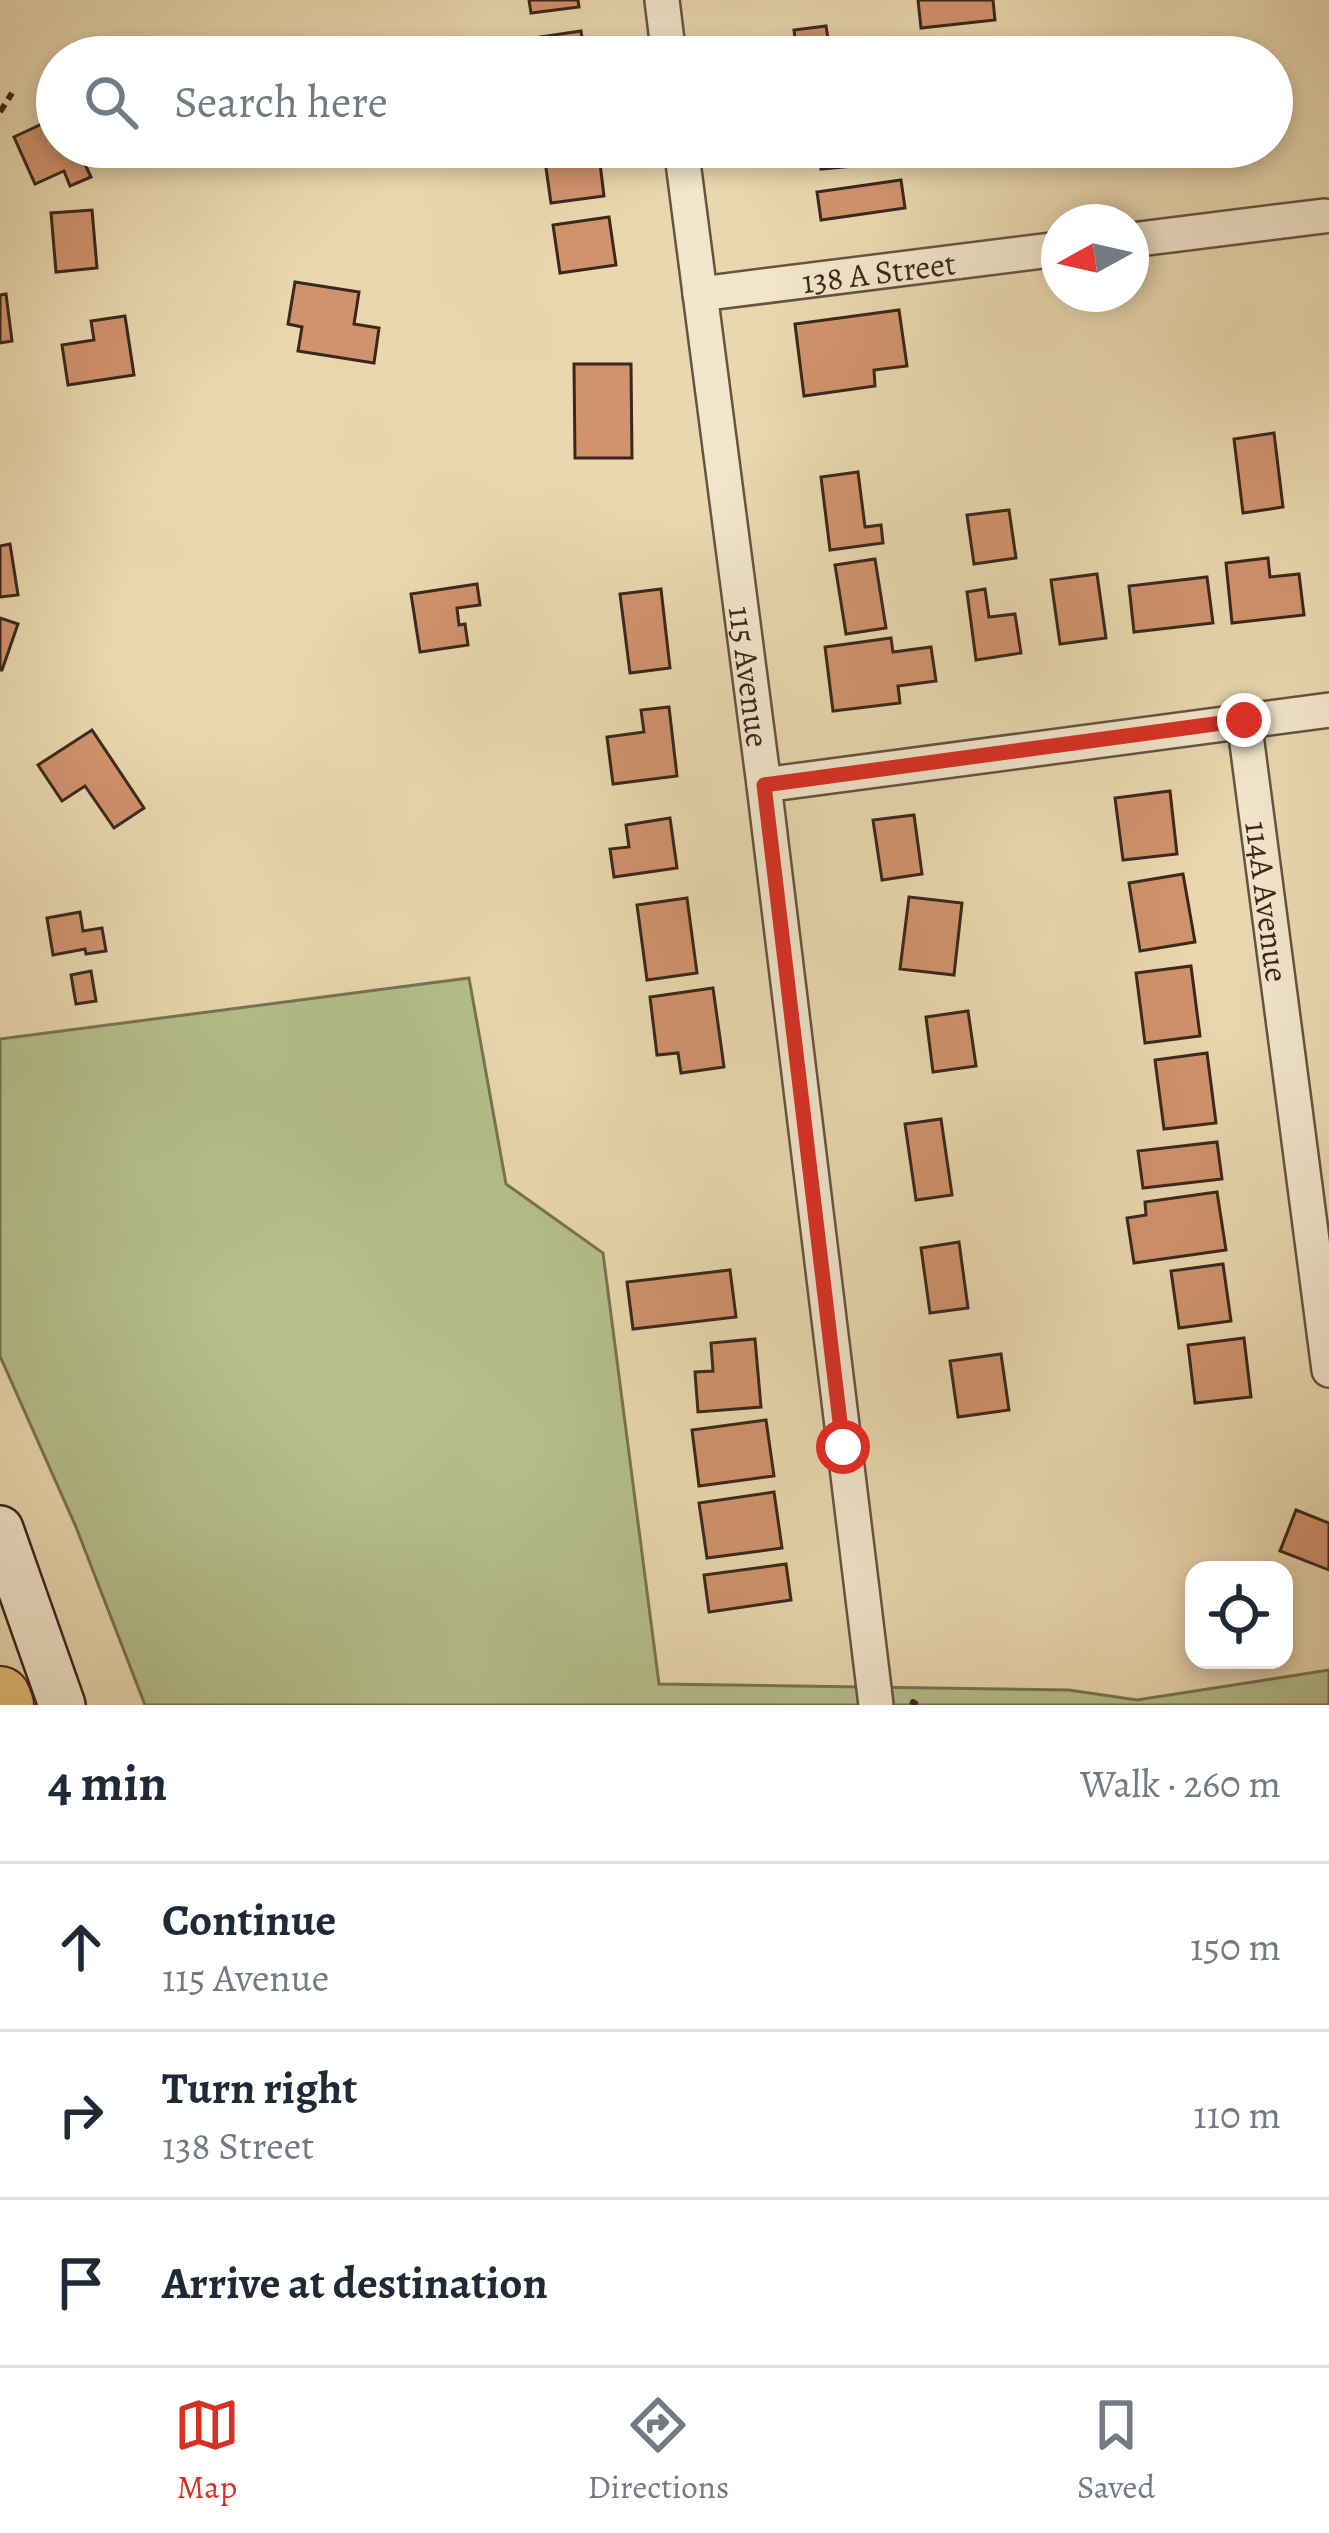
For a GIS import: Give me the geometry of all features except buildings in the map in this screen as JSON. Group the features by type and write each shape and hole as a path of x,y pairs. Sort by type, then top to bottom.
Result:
{"street":[{"path":"662,0 666,36"},
{"name":"115 Avenue","path":"684,168 876,1705"},
{"path":"1149,238 1324,216"},
{"name":"138 A Street","path":"700,294 1041,251"},
{"path":"764,785 1329,710"},
{"name":"114A Avenue","path":"1244,720 1328,1370"},
{"path":"0,1529 62,1705"}],"path":[{"path":"0,112 12,93"}],"green space":[{"path":"469,978 506,1184 603,1253 659,1684 1069,1690 1137,1700 1329,1670 1329,1705 145,1705 76,1527 0,1356 0,1039"}],"route":[{"path":"843,1447 764,785 1244,720"}]}
